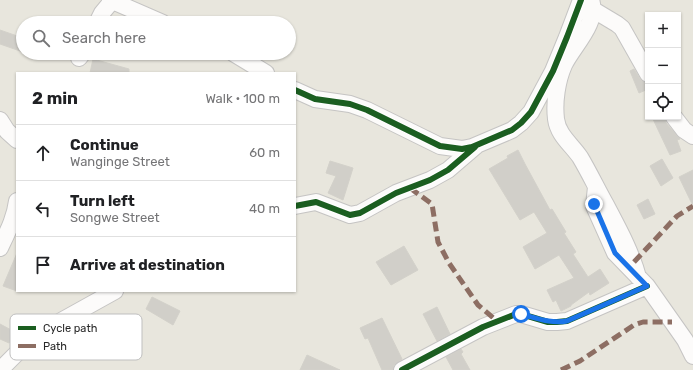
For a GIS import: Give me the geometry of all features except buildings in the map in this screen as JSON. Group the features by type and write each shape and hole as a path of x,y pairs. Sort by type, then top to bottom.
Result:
{"street":[{"path":"100,16 114,1 147,16"},
{"path":"588,3 622,28 645,69"},
{"path":"296,90 315,99 350,104 367,110 440,146 462,149 512,130 531,112 553,70 567,37 588,3"},
{"path":"588,3 591,17 584,35 564,66 560,80 555,106 556,121 560,132 579,156 596,187 594,206 615,253 642,282 685,340 693,356"},
{"path":"244,60 264,72"},
{"path":"0,120 7,131 16,139"},
{"path":"676,120 684,130 693,136"},
{"path":"296,206 316,202 350,214 360,213 396,194 430,180 448,170 478,144"},
{"path":"0,248 16,210"},
{"path":"402,370 483,327 511,316 521,314 548,322 567,321 642,282"},
{"path":"74,314 113,292"},
{"path":"0,370 10,360"}],"marked path":[{"path":"410,188 432,204 438,242 449,263 478,305 497,321"},
{"path":"634,262 677,216 693,206"},
{"path":"561,370 580,361 634,325 643,322 672,322"}],"cycle path":[{"path":"296,90 315,99 350,104 367,110 440,146 462,149 472,147 512,130 531,112 553,71 581,0"},
{"path":"296,206 316,202 350,215 360,213 396,193 430,180 448,170 475,147"},
{"path":"402,370 483,327 516,314 521,314 548,322 567,321 647,286"}],"route":[{"path":"521,314 548,322 567,321 647,286 615,253 594,204"}]}
